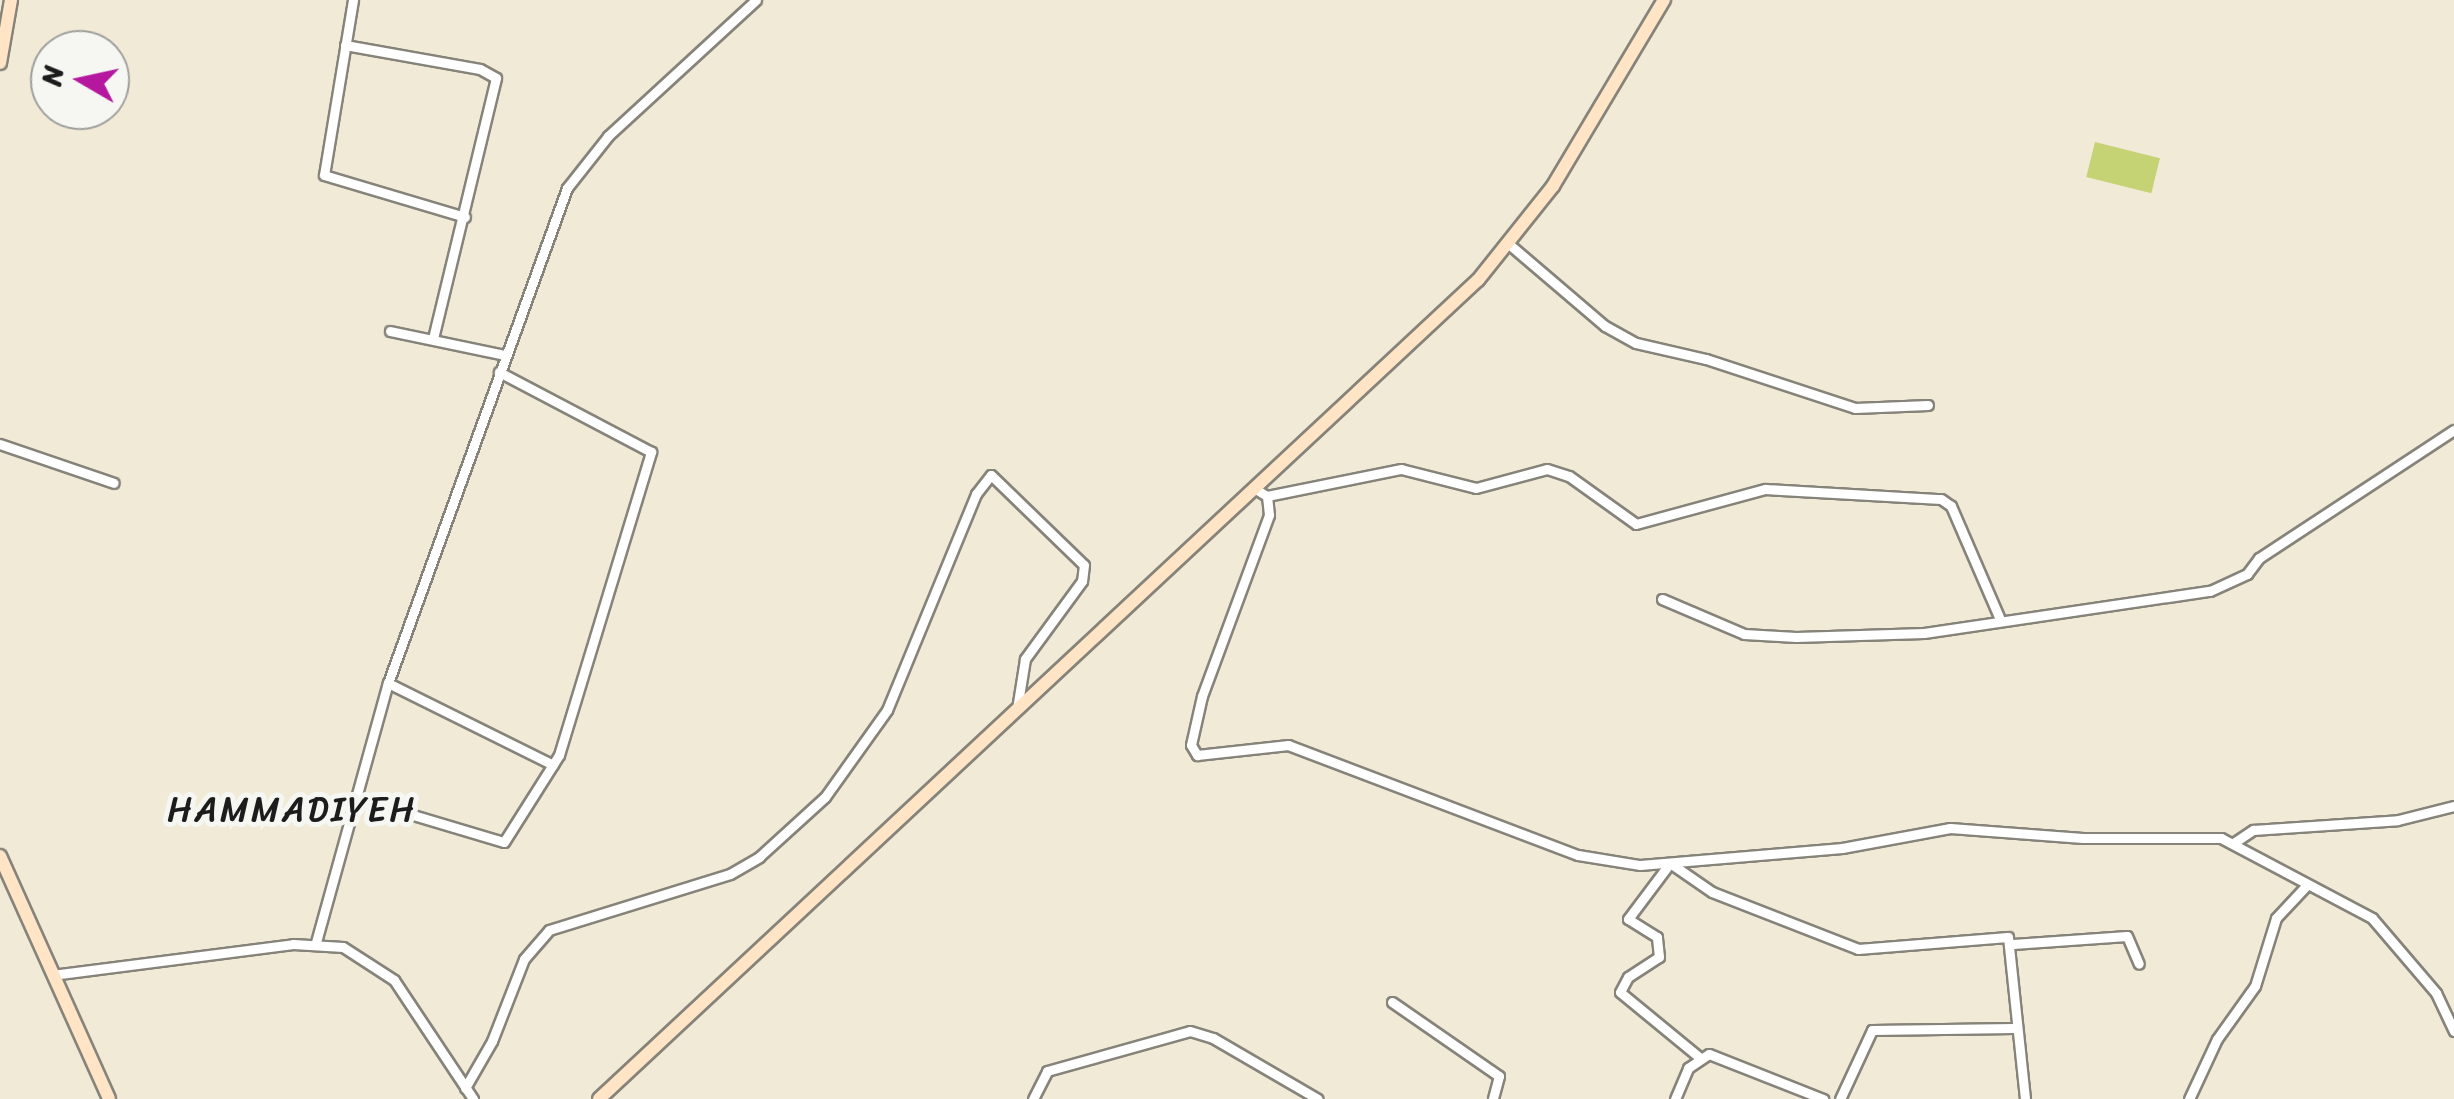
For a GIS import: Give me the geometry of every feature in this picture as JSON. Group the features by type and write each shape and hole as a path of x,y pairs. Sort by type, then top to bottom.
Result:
{"main road":[{"path":"0,63 11,0"},
{"path":"599,1099 1510,245 1553,186 1664,0"},
{"path":"0,856 108,1099"}],"street":[{"path":"353,0 324,175 465,216"},
{"path":"316,942 388,683 505,355 582,161 756,0"},
{"path":"345,45 480,69 496,78 434,338"},
{"path":"1510,245 1605,326 1636,344 1706,359 1855,408 1928,405"},
{"path":"390,331 505,355"},
{"path":"356,798 504,842 553,765 651,452 499,372"},
{"path":"1662,599 1754,636 1924,634 2000,618 2166,598 2230,584 2454,430"},
{"path":"0,444 114,483"},
{"path":"1254,488 1267,496 1401,470 1476,488 1547,469 1569,476 1636,524 1765,490 1941,499 1951,506 2000,618"},
{"path":"465,1088 524,958 549,930 730,874 774,845 825,798 887,710 976,494 991,476 1084,565 1077,590 1031,645 1017,709"},
{"path":"1267,496 1269,515 1218,641 1192,750 1212,756 1288,746 1578,854 1670,863 1842,848 1950,828 2122,839 2208,835 2234,842 2304,887 2372,918 2436,993 2454,1031"},
{"path":"388,683 553,765"},
{"path":"2234,842 2253,830 2398,820 2454,806"},
{"path":"1670,863 1712,892 1858,949 1982,934 2008,936 2013,944 2014,1028 2025,1099"},
{"path":"1670,863 1628,919 1657,937 1659,956 1628,977 1620,992 1699,1057 1720,1056 1823,1099"},
{"path":"2189,1099 2217,1039 2255,986 2276,918 2304,887"},
{"path":"2013,944 2127,936 2139,964"},
{"path":"52,974 316,942 363,956 394,980 473,1099"},
{"path":"1392,1002 1498,1076 1493,1099"},
{"path":"1840,1099 1872,1030 2014,1028"},
{"path":"1032,1099 1047,1071 1190,1032 1212,1038 1318,1099"},
{"path":"1675,1099 1699,1057"}],"green space":[{"path":"2095,142 2160,158 2151,193 2086,177"}],"district":[{"name":"HAMMADIYEH","path":"292,809"}]}
